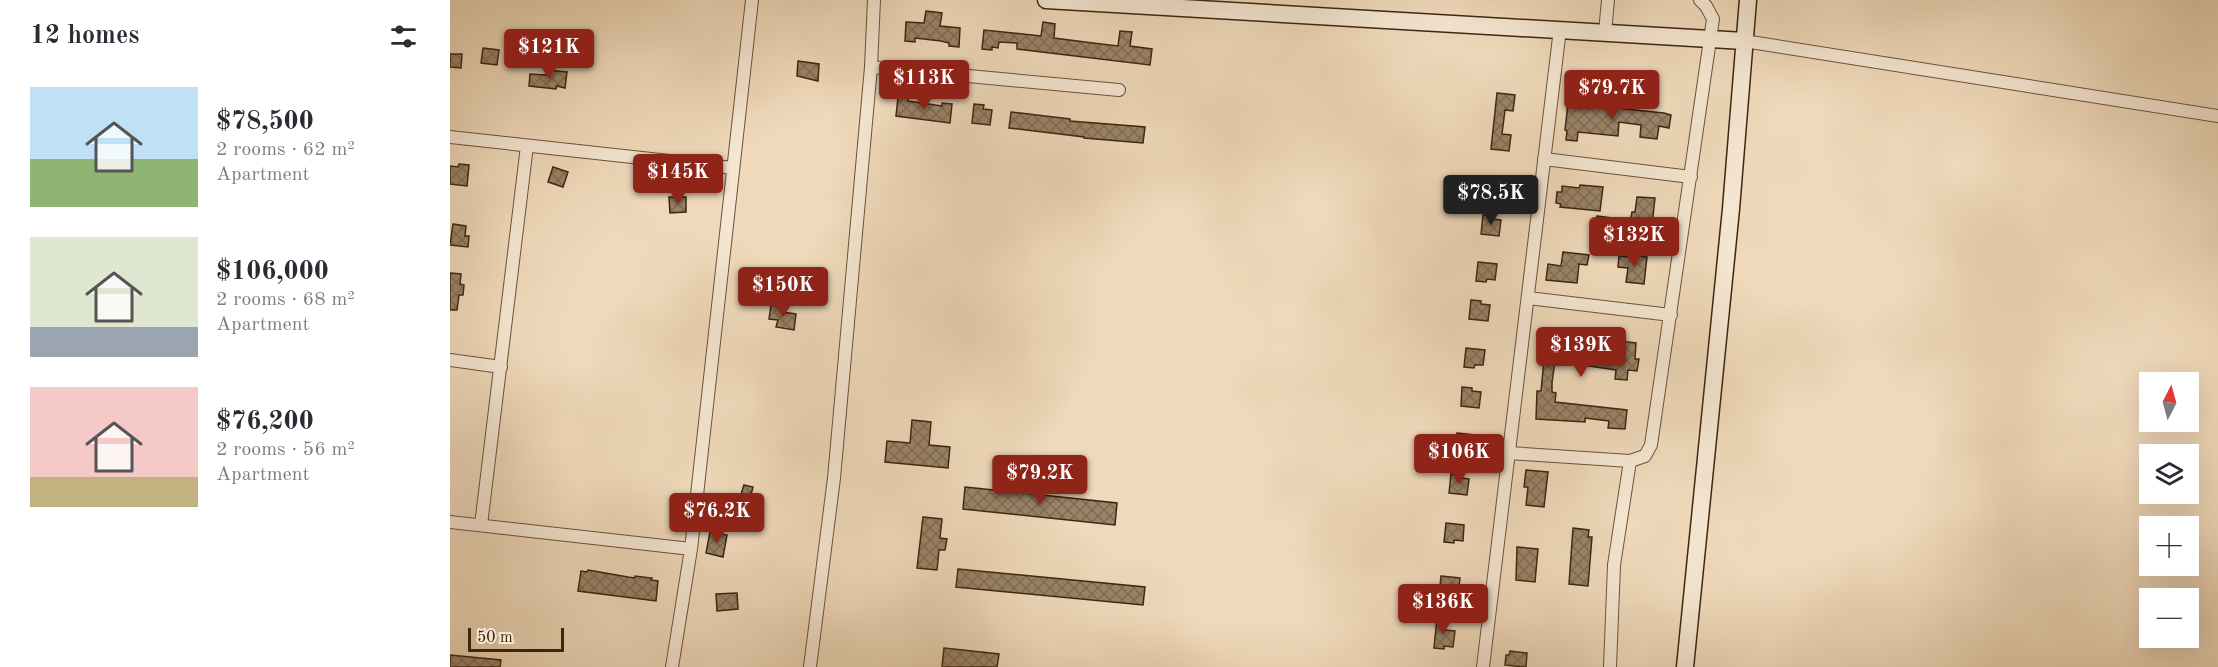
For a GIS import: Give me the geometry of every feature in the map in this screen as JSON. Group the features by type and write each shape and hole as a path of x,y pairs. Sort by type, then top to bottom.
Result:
{"street":[{"path":"672,667 691,549 752,0"},
{"path":"810,667 834,478 871,67 874,0"},
{"path":"1046,0 1744,41 2218,116"},
{"path":"1605,32 1608,0"},
{"path":"1509,453 1630,461 1645,456 1651,445 1711,38 1713,19 1700,0"},
{"path":"1685,667 1731,209 1748,0"},
{"path":"1483,667 1560,29"},
{"path":"871,67 1119,90"},
{"path":"450,137 733,168"},
{"path":"481,525 527,146"},
{"path":"1544,159 1691,177"},
{"path":"1527,298 1671,315"},
{"path":"450,360 501,367"},
{"path":"1610,667 1614,565 1630,461"},
{"path":"450,522 691,549"}],"building":[{"path":"926,11 942,13 940,26 960,28 959,47 949,46 949,43 941,41 915,38 915,42 905,41 906,22 924,23"},
{"path":"1043,22 1055,24 1054,38 1118,46 1120,31 1132,32 1130,46 1152,49 1150,65 1017,49 1017,43 999,42 998,48 982,49 984,30 1041,36"},
{"path":"483,48 499,50 497,65 481,63"},
{"path":"450,54 462,54 461,68 450,67"},
{"path":"798,61 819,64 818,81 797,76"},
{"path":"548,70 567,72 565,88 529,86 530,74 548,75"},
{"path":"1497,93 1515,95 1513,111 1505,110 1502,134 1511,135 1509,151 1491,149"},
{"path":"898,97 908,98 908,101 942,106 942,103 952,104 950,123 896,116"},
{"path":"1568,103 1664,113 1671,115 1669,128 1659,126 1657,139 1640,137 1641,125 1619,122 1618,136 1578,132 1577,141 1566,140"},
{"path":"974,104 984,105 983,109 992,110 990,125 972,123"},
{"path":"1011,112 1070,119 1070,121 1145,127 1143,143 1009,128"},
{"path":"459,164 469,165 467,186 450,184 450,166 458,167"},
{"path":"553,167 568,172 563,187 548,182"},
{"path":"1487,178 1505,180 1504,196 1485,197"},
{"path":"1580,185 1603,187 1600,211 1560,207 1561,204 1556,203 1557,192 1562,192 1562,186 1579,188"},
{"path":"669,197 686,197 686,212 670,213"},
{"path":"1637,197 1655,198 1652,225 1630,223 1632,212 1635,212"},
{"path":"1483,215 1501,220 1499,236 1481,234"},
{"path":"1597,216 1612,218 1611,230 1596,228"},
{"path":"453,224 466,226 465,236 469,236 468,247 450,245"},
{"path":"1563,252 1589,255 1587,265 1579,264 1577,283 1546,280 1548,264 1561,266"},
{"path":"1629,255 1647,257 1644,284 1626,282 1628,268 1618,267 1619,256 1629,257"},
{"path":"1478,262 1497,264 1495,280 1476,281"},
{"path":"450,273 461,274 460,284 464,285 463,295 459,295 457,310 450,310"},
{"path":"1471,300 1490,305 1488,321 1469,319"},
{"path":"771,305 783,307 782,312 796,314 794,330 776,327 778,320 769,319"},
{"path":"1545,332 1596,340 1594,355 1617,357 1619,341 1636,343 1635,359 1639,359 1637,371 1628,370 1627,380 1615,379 1616,370 1555,361 1552,383 1552,392 1556,393 1555,402 1627,410 1625,429 1608,428 1609,421 1585,418 1585,422 1536,419 1537,391 1541,391"},
{"path":"1466,348 1485,350 1483,365 1475,365 1474,368 1464,367"},
{"path":"1462,387 1481,392 1479,408 1461,406"},
{"path":"912,420 931,422 929,445 950,447 948,468 885,462 887,441 910,443"},
{"path":"1457,433 1475,435 1474,451 1465,450 1465,454 1455,453"},
{"path":"1526,470 1548,472 1544,507 1526,505 1528,487 1524,487"},
{"path":"1451,474 1469,479 1467,495 1449,493"},
{"path":"744,485 753,487 747,510 737,507"},
{"path":"965,487 1117,503 1115,525 963,509"},
{"path":"923,517 942,519 940,538 947,539 945,550 939,550 937,570 917,568"},
{"path":"1446,523 1464,525 1463,541 1444,542"},
{"path":"1573,528 1589,530 1588,537 1592,537 1588,586 1569,584"},
{"path":"710,532 727,535 723,557 706,553"},
{"path":"1517,547 1538,549 1535,582 1516,580"},
{"path":"958,569 1145,587 1143,605 956,587"},
{"path":"588,570 635,578 635,576 652,578 651,580 658,581 656,601 578,591 581,571 587,572"},
{"path":"1441,576 1460,578 1458,594 1439,595"},
{"path":"737,593 738,609 717,611 716,594"},
{"path":"1437,618 1446,618 1445,630 1455,631 1453,647 1434,648"},
{"path":"944,648 999,654 997,667 942,667"},
{"path":"1510,651 1527,653 1526,667 1505,665 1506,655 1509,655"},
{"path":"450,655 501,660 500,667 450,667"}]}
